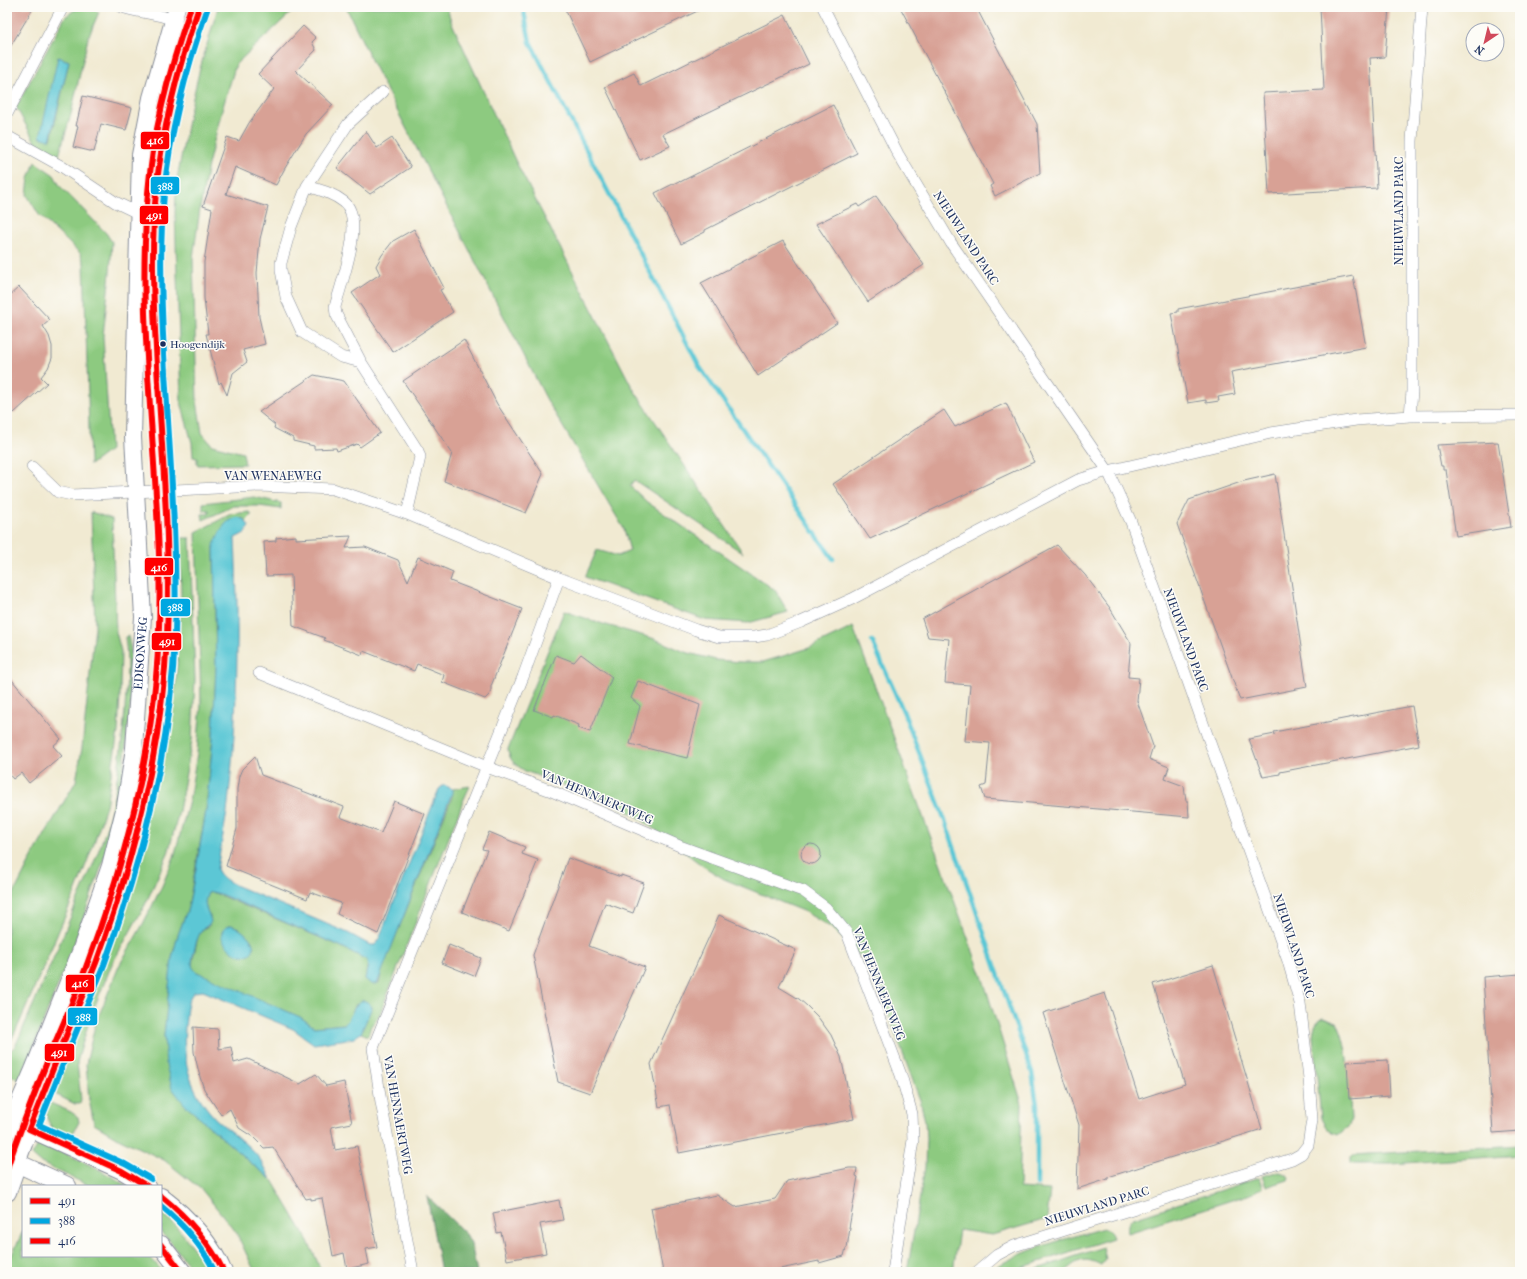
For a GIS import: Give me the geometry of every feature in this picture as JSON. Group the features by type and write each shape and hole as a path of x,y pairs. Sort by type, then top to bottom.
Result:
{"main road":[{"name":"EDISONWEG","path":"7,1192 29,1129 97,960 136,836 148,788 156,742 167,636 167,550 153,278 154,220 161,149 188,36 199,7"},
{"name":"EDISONWEG","path":"7,1130 33,1070 80,952 110,866 125,806 134,748 143,617 133,437 140,155 150,98 175,14"},
{"path":"7,1138 29,1129 122,1171 145,1185"},
{"path":"7,1146 18,1163 65,1185"},
{"path":"162,1197 175,1207 203,1237 224,1272"},
{"path":"162,1246 182,1272"}],"street":[{"path":"7,114 63,7"},
{"path":"122,7 135,12 161,16 175,14 188,36"},
{"name":"NIEUWLAND PARC","path":"823,7 898,154 951,243 1108,471 1130,522 1288,961 1300,1003 1310,1085 1312,1120 1310,1137 1308,1145 1301,1154 1292,1159 1014,1246 997,1255 977,1272"},
{"name":"NIEUWLAND PARC","path":"1410,416 1412,391 1412,141 1422,7"},
{"path":"361,362 341,356 302,332 286,297 281,270 291,228 307,186 348,124 383,92"},
{"path":"7,136 61,166 115,202 138,214 154,220"},
{"path":"307,186 329,193 345,202 350,213 354,229 350,254 335,307 336,314 361,362 418,451 420,457 407,514"},
{"path":"1108,471 1271,433 1356,420 1410,416 1520,415"},
{"name":"VAN WENAEWEG","path":"32,466 58,492 72,495 258,486 333,489 407,514 559,578 696,630 718,636 767,635 801,622 852,599 1078,480 1108,471"},
{"name":"VAN HENNAERTWEG","path":"413,1272 381,1102 373,1048 487,767 543,624 559,578"},
{"name":"VAN HENNAERTWEG","path":"259,673 487,767 549,790 682,847 803,891 826,908 847,933 901,1075 912,1114 913,1140 893,1272"}],"green space":[{"path":"81,7 89,7 99,12 88,38 71,114 58,159 39,149 16,107 65,17","holes":["58,57 69,61 51,140"]},
{"path":"218,7 297,7 236,64 222,110 208,165 193,258 197,401 202,433 212,445 243,453 245,464 197,465 197,458 193,457 192,443 181,402 175,212 177,179 189,115 199,72"},
{"path":"346,7 447,7 451,21 516,162 632,387 743,553 634,480 630,486 647,502 775,590 788,612 748,623 705,620 585,577 597,550 618,556 630,551 624,529 547,400 374,66"},
{"path":"35,162 54,175 60,186 106,233 112,242 103,336 110,450 90,465 84,263 80,253 39,215 27,195 29,178"},
{"path":"254,497 281,503 281,509 259,506 234,506 203,520 202,514 209,514 209,510 203,510 203,503"},
{"path":"91,512 112,519 116,632 121,651 118,732 106,806 93,846 75,893 19,1024 7,1045 7,907 33,855 76,781 82,748 95,626"},
{"path":"249,512 252,514 246,521 242,518 214,545 216,666 213,738 206,811 188,908 178,935 172,958 164,1036 185,1105 272,1180 308,1241 322,1272 255,1272 236,1232 202,1190 164,1160 116,1137 94,1124 89,1100 86,1064 95,1025 119,966 143,924 162,886 174,857 189,801 197,753 201,704 196,532 231,514"},
{"path":"180,538 190,538 195,679 192,740 179,811 168,854 145,905 112,964 90,1018 77,1062 81,1100 80,1104 75,1104 49,1091 153,781 171,720 176,681 181,599"},
{"path":"564,611 655,639 685,652 716,660 741,662 763,662 809,648 853,627 982,976 1022,1104 1019,1188 1050,1190 1047,1219 992,1235 959,1230 953,1272 907,1272 925,1167 925,1121 920,1100 880,990 871,971 854,949 830,927 805,912 724,879 703,866 638,817 612,803 525,771 511,760 508,749"},
{"path":"128,636 131,650 131,698 119,800 103,862 73,947 20,1080 7,1074 7,1054 15,1046 19,1038 97,856 110,813 118,774 124,721 127,668 125,637"},
{"path":"470,786 379,1016 371,1026 368,1036 361,1033 371,1007 356,1004 349,1020 345,1024 314,1027 300,1017 207,978 193,969 192,964 198,936 203,929 209,926 210,916 205,902 208,893 212,892 340,946 367,960 368,962 365,979 379,983 382,970 452,797 452,789","holes":["231,925 239,928 252,941 227,927"]},
{"path":"1323,1017 1337,1022 1347,1056 1351,1119 1349,1126 1338,1135 1328,1129 1321,1118 1313,1036 1315,1025"},
{"path":"46,1101 71,1112 78,1117 79,1122 70,1139 58,1133 50,1125 47,1115"},
{"path":"38,1145 54,1148 100,1170 126,1185 88,1185 41,1163 32,1155"},
{"path":"1520,1145 1520,1155 1391,1164 1351,1163 1351,1158 1353,1155"},
{"path":"1276,1172 1289,1177 1288,1180 1266,1187 1262,1176"},
{"path":"1259,1178 1262,1188 1254,1193 1128,1233 1128,1225 1133,1218"},
{"path":"427,1196 466,1234 471,1243 477,1272 441,1272"},
{"path":"162,1212 182,1233 211,1272 194,1272 169,1240 162,1234"},
{"path":"1103,1228 1110,1232 1113,1238 1008,1272 989,1272 1001,1264 1029,1251"},
{"path":"22,1233 22,1257 150,1257 163,1272 7,1272 7,1265"},
{"path":"1103,1247 1106,1259 1101,1265 1096,1262 1086,1260 1074,1264 1065,1272 1052,1272 1050,1270 1048,1272 1029,1272"}],"water":[{"path":"58,57 69,61 50,140 40,137"},
{"path":"238,517 245,520 249,526 245,533 235,538 237,675 231,778 227,812 217,869 221,875 237,886 348,933 370,945 375,945 378,941 439,789 444,785 452,789 452,793 377,984 371,984 365,979 368,966 367,960 340,946 220,894 212,892 208,893 206,897 205,905 211,922 202,930 195,946 192,966 197,972 300,1017 314,1027 345,1024 359,1002 367,1002 372,1007 361,1033 354,1038 314,1044 293,1029 203,991 194,992 191,996 187,1008 184,1040 187,1065 194,1088 207,1109 216,1119 244,1142 259,1158 271,1179 185,1105 172,1088 166,1065 164,1036 172,958 178,935 188,908 206,811 213,738 216,666 214,545 220,532 226,524 233,518"},
{"path":"231,925 250,938 254,948 252,952 247,955 236,953 230,949 222,939 224,929"}],"building":[{"path":"7,7 34,7 7,52"},
{"path":"564,7 706,7 590,62"},
{"path":"900,7 976,7 1037,124 1040,173 995,196 990,186 993,184"},
{"path":"1320,7 1389,7 1385,57 1370,58 1377,188 1269,194 1263,93 1324,90"},
{"path":"785,15 809,64 663,134 670,146 640,160 605,87 634,73 641,86"},
{"path":"303,26 316,38 312,42 316,50 296,71 333,105 306,134 276,185 235,167 226,194 268,207 260,239 257,273 259,317 265,344 243,350 247,362 233,373 227,395 221,382 219,384 206,334 208,334 204,298 204,262 212,209 203,206 227,137 239,141 249,123 274,89 258,74"},
{"path":"83,96 132,108 126,130 101,124 94,152 73,147"},
{"path":"833,105 857,153 705,230 705,232 681,244 655,193 679,181 680,182"},
{"path":"366,131 377,148 392,138 411,167 370,194 337,168"},
{"path":"876,196 924,265 868,302 816,224 857,204 859,207"},
{"path":"414,229 444,288 440,290 453,312 393,352 352,293 380,274 376,266 382,255 393,241"},
{"path":"783,241 837,323 758,376 701,283"},
{"path":"1353,276 1366,347 1231,372 1235,394 1218,397 1219,401 1206,403 1206,400 1188,403 1171,313 1178,312 1178,309"},
{"path":"19,287 50,320 43,326 49,336 52,346 52,358 48,368 41,377 47,383 14,413 7,405 7,298"},
{"path":"464,340 497,404 543,474 526,513 444,481 452,453 403,381"},
{"path":"314,375 344,381 380,433 360,447 357,444 337,451 336,448 314,449 314,446 293,441 293,438 274,428 275,425 259,412"},
{"path":"1006,403 1034,462 870,539 833,484 944,410 955,427"},
{"path":"1498,442 1511,527 1456,536 1446,470 1443,470 1443,466 1441,466 1437,445"},
{"path":"1275,474 1307,687 1240,700 1177,524 1189,500 1244,481"},
{"path":"296,536 296,539 351,536 346,548 365,547 398,560 408,581 418,557 453,572 450,581 522,609 491,686 489,695 485,699 442,682 444,675 417,664 414,671 363,651 362,655 324,640 325,638 293,626 291,575 266,576 264,542 276,541 276,538"},
{"path":"1057,545 1085,575 1110,608 1131,643 1128,677 1139,678 1137,701 1153,746 1149,759 1169,767 1165,779 1184,786 1186,801 1188,801 1189,817 985,799 981,787 986,785 990,743 965,741 970,685 945,683 949,639 928,637 922,619"},
{"path":"581,654 612,677 590,732 578,728 579,725 554,715 553,717 534,710 556,655 574,662"},
{"path":"7,674 61,739 53,746 62,756 29,783 21,773 13,779 7,772"},
{"path":"638,681 700,705 687,758 630,744 640,706 631,698"},
{"path":"1412,706 1419,745 1280,772 1280,774 1263,777 1249,739 1275,734 1274,732"},
{"path":"255,756 261,775 344,807 340,817 381,833 394,801 425,814 378,934 337,914 341,903 310,892 307,899 226,866 237,829 237,789 239,776 242,769"},
{"path":"489,832 525,847 522,854 538,860 509,931 462,912 487,850 482,849"},
{"path":"811,844 818,847 821,854 818,861 811,864 804,861 801,854 804,847"},
{"path":"568,858 621,877 621,875 644,883 633,913 605,903 589,946 645,967 590,1093 558,1082 533,955"},
{"path":"719,915 796,950 779,987 799,999 807,1006 818,1017 831,1035 841,1057 854,1119 679,1153 670,1105 659,1107 651,1064"},
{"path":"449,945 481,958 474,976 442,963"},
{"path":"1213,965 1262,1129 1108,1177 1108,1179 1077,1189 1079,1125 1043,1013 1105,993 1139,1099 1185,1084 1153,984"},
{"path":"1520,974 1520,1131 1493,1133 1483,977"},
{"path":"193,1027 218,1029 219,1049 231,1047 234,1063 248,1059 300,1084 316,1074 326,1086 344,1082 352,1123 331,1127 335,1150 357,1146 377,1247 366,1249 369,1264 347,1269 344,1253 333,1256 322,1198 311,1200 311,1198 306,1199 273,1147 264,1148 253,1137 239,1128 230,1109 221,1115 204,1089 200,1077 194,1052"},
{"path":"1388,1060 1390,1096 1349,1099 1347,1062"},
{"path":"849,1168 857,1168 856,1176 858,1177 847,1248 844,1256 819,1263 819,1261 765,1272 663,1272 651,1208 717,1195 735,1207 775,1199 787,1181"},
{"path":"559,1200 563,1220 540,1224 546,1253 507,1260 501,1232 497,1233 493,1213"}],"waterway":[{"path":"523,7 530,42 699,366 833,559"},
{"path":"872,641 904,713 944,818 1032,1072 1037,1105 1037,1185"}],"transit line":[{"name":"416","path":"7,1168 45,1067 80,984 102,922 123,854 147,749 156,677 159,617 159,556 145,314 145,253 148,193 150,169 158,122 169,75 191,7"},
{"name":"491","path":"145,1185 122,1171 29,1129 96,963 110,924 144,803 159,720 167,637 168,564 154,309 154,212 162,145 172,98 184,52 199,7"},
{"name":"388","path":"151,1179 125,1164 39,1125 104,965 131,885 152,803 168,719 175,635 176,600 162,314 162,214 170,147 180,100 192,55 207,10"},
{"name":"491","path":"162,1197 180,1212 197,1230 224,1272"},
{"name":"388","path":"162,1207 177,1220 191,1236 204,1253 215,1272"},
{"name":"491","path":"162,1246 182,1272"}],"place":[{"name":"Hoogendijk","path":"163,344"}]}
